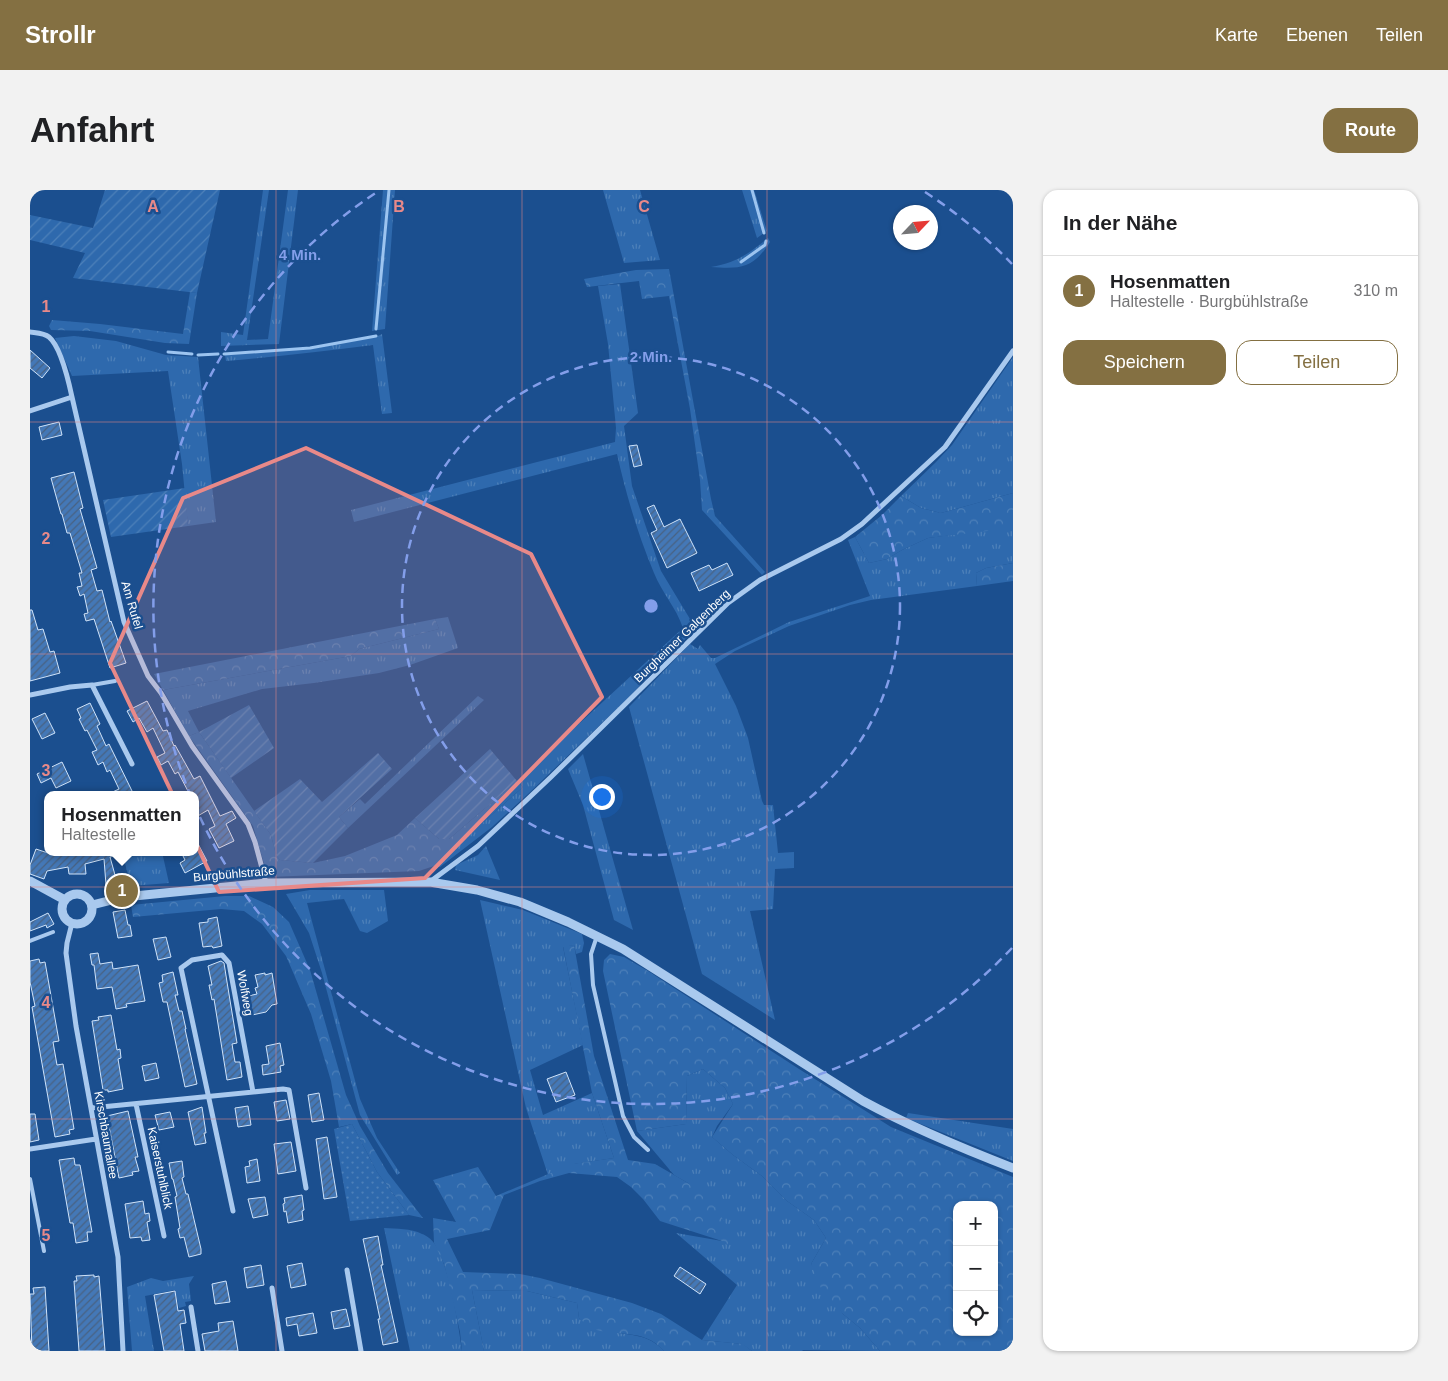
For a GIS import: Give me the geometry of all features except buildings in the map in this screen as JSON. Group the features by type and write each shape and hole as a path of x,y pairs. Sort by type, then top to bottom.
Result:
{"street":[{"name":"Am Rufel","path":"30,332 48,336 53,341 68,375 124,622 148,676 192,746 248,824 266,883"},
{"name":"Burgheimer Galgenberg","path":"430,882 478,846 728,603 760,580 841,539 862,524 898,492 945,447 1013,351"},
{"path":"30,412 72,398"},
{"path":"30,695 92,686 132,764"},
{"path":"30,881 65,900"},
{"name":"Burgbühlstraße","path":"92,905 124,897 266,883 381,881 430,882 477,890 520,902 568,922 631,954 870,1105 936,1137 1013,1168"},
{"path":"73,894 79,894 88,898 92,905 89,918 82,923 72,923 63,914 62,905 73,894"},
{"name":"Kirschbaumallee","path":"72,923 66,952 73,1006 118,1257 123,1351"},
{"name":"Wolfweg","path":"209,1096 181,968 192,960 222,955 230,963 253,1092"},
{"path":"91,1108 283,1089 289,1090 306,1188"},
{"path":"209,1096 233,1211"},
{"name":"Kaiserstuhlblick","path":"136,1104 164,1236"},
{"path":"30,1149 96,1139"},
{"path":"347,1270 361,1351"},
{"path":"272,1288 282,1351"},
{"path":"191,1307 198,1351"}],"lane":[{"path":"92,686 115,681"},
{"path":"30,941 53,932"},
{"path":"596,936 591,954 593,985 623,1116 634,1137 648,1150"},
{"path":"30,1180 44,1251"}],"highlighted area":[{"path":"306,448 531,554 602,697 425,878 219,892 110,663 183,498"}],"green space":[{"path":"105,190 220,190 197,293 73,278 85,253 30,240 30,215 93,228"},
{"path":"263,190 269,190 247,340 268,339 288,190 298,190 279,344 221,346 221,332 243,335"},
{"path":"383,190 395,190 385,329 372,331"},
{"path":"603,190 640,190 660,260 624,263"},
{"path":"742,190 754,190 767,231 757,238"},
{"path":"768,238 770,242 764,251 752,262 730,268 711,267 728,263 741,257"},
{"path":"669,269 715,516 765,572 762,575 702,510 700,480 690,409 669,296 642,299 639,281 587,287 584,279 636,270"},
{"path":"620,284 638,413 624,426 632,486 661,571 690,619 692,632 626,700 492,827 440,867 434,866 523,787 517,781 683,628 648,559 624,484 617,454 354,522 351,510 615,442 616,428 608,344 598,286"},
{"path":"190,292 197,293 189,344 165,343 90,331 51,330 49,326 52,320 183,334"},
{"path":"382,334 392,413 382,414 373,345 226,361 225,355 310,349 376,337"},
{"path":"74,336 116,341 166,355 198,357 216,522 188,526 182,464 168,371 72,376 55,338"},
{"path":"1013,357 1013,493 941,513 921,508 901,496 952,445"},
{"path":"185,488 188,526 111,537 103,500"},
{"path":"1013,493 1013,528 928,538 887,559 869,563 855,537 882,515 901,496 921,508 941,513"},
{"path":"1013,528 1013,563 986,568 976,573 977,586 871,600 850,605 789,626 735,651 715,664 736,706 748,738 762,801 764,805 773,805 778,853 794,852 794,868 775,869 773,909 750,911 775,1020 702,974 629,707 690,644 698,649 700,645 711,658 715,658 789,622 870,596 848,540 855,537 869,563 887,559 928,538"},
{"path":"1013,563 1013,581 977,586 976,573 986,568"},
{"path":"448,617 458,648 410,665 379,673 262,689 188,711 199,732 189,736 163,690 351,656 359,649 439,629 435,619"},
{"path":"435,619 439,629 359,649 351,656 163,690 154,674"},
{"path":"478,696 484,700 348,828 339,817 360,799 365,804"},
{"path":"249,705 274,748 231,778 199,732"},
{"path":"199,732 271,835 276,855 280,860 313,863 345,856 397,835 415,818 439,839 449,839 517,781 523,787 434,866 419,871 268,877 253,826 189,736"},
{"path":"490,749 517,781 449,839 439,839 415,818"},
{"path":"378,753 392,769 339,817 348,828 313,863 280,860 276,855 271,835 254,811 300,779 322,802"},
{"path":"583,754 633,930 614,920 583,805 568,769"},
{"path":"486,846 500,880 455,870 456,865 478,855"},
{"path":"123,856 163,856 169,883 131,886"},
{"path":"310,890 384,890 388,921 367,933 360,931 344,899 307,903 360,1099 377,1138 400,1173 397,1175 360,1115 322,973 309,933 286,894"},
{"path":"225,896 249,896 273,907 289,922 310,970 346,1095 360,1126 388,1173 423,1218 409,1215 377,1172 352,1124 339,1127 331,1081 311,1014 286,956 262,924 244,911 221,909 133,917 131,905"},
{"path":"480,900 523,910 582,934 584,943 582,952 576,954 574,945 563,947 583,1045 530,1070 543,1115 592,1093 614,1158 574,1164 548,1175 526,1108"},
{"path":"574,945 594,1056 628,1160 655,1164 688,1183 715,1207 735,1238 727,1245 722,1241 660,1221 643,1199 617,1177 569,1173 540,1181 504,1195 490,1230 447,1239 463,1272 520,1274 632,1303 661,1314 702,1340 743,1344 752,1351 664,1351 656,1344 639,1336 591,1328 579,1318 577,1303 527,1291 472,1290 484,1351 462,1351 460,1332 444,1264 434,1243 433,1218 456,1222 433,1180 478,1167 496,1196 572,1164 614,1158 592,1093 563,946"},
{"path":"610,954 624,957 891,1127 1013,1177 1013,1351 880,1351 860,1328 843,1314 821,1288 811,1264 826,1238 814,1220 787,1201 762,1176 712,1137 733,1104 725,1088 703,1069 687,1076 686,1124 637,1131 603,971 604,960"},
{"path":"703,1069 725,1088 733,1104 717,1126 712,1137 762,1176 787,1201 814,1220 826,1238 811,1264 843,1314 860,1328 880,1351 752,1351 742,1344 702,1340 737,1285 676,1233 722,1241 688,1183 674,1175 637,1131 686,1124 687,1076"},
{"path":"908,1113 1013,1129 1013,1161 906,1118"},
{"path":"352,1124 377,1172 409,1215 350,1221 334,1129"},
{"path":"384,1228 413,1231 425,1235 434,1243 444,1264 448,1279 456,1311 462,1351 410,1351"},
{"path":"194,1276 189,1284 191,1301 185,1302 186,1306 179,1308 175,1290 145,1296 154,1351 132,1351 127,1287 151,1278 163,1281"},
{"path":"472,1290 527,1291 577,1303 579,1318 586,1322 605,1330 645,1338 658,1345 664,1351 484,1351"}],"waterway":[{"path":"376,329 389,190"},
{"path":"752,190 764,233"},
{"path":"741,262 765,245 766,241"},
{"path":"224,354 310,348 376,336"},
{"path":"168,352 192,354"},
{"path":"198,355 218,354"}],"place":[{"name":"Hosenmatten","path":"122,891"}]}
